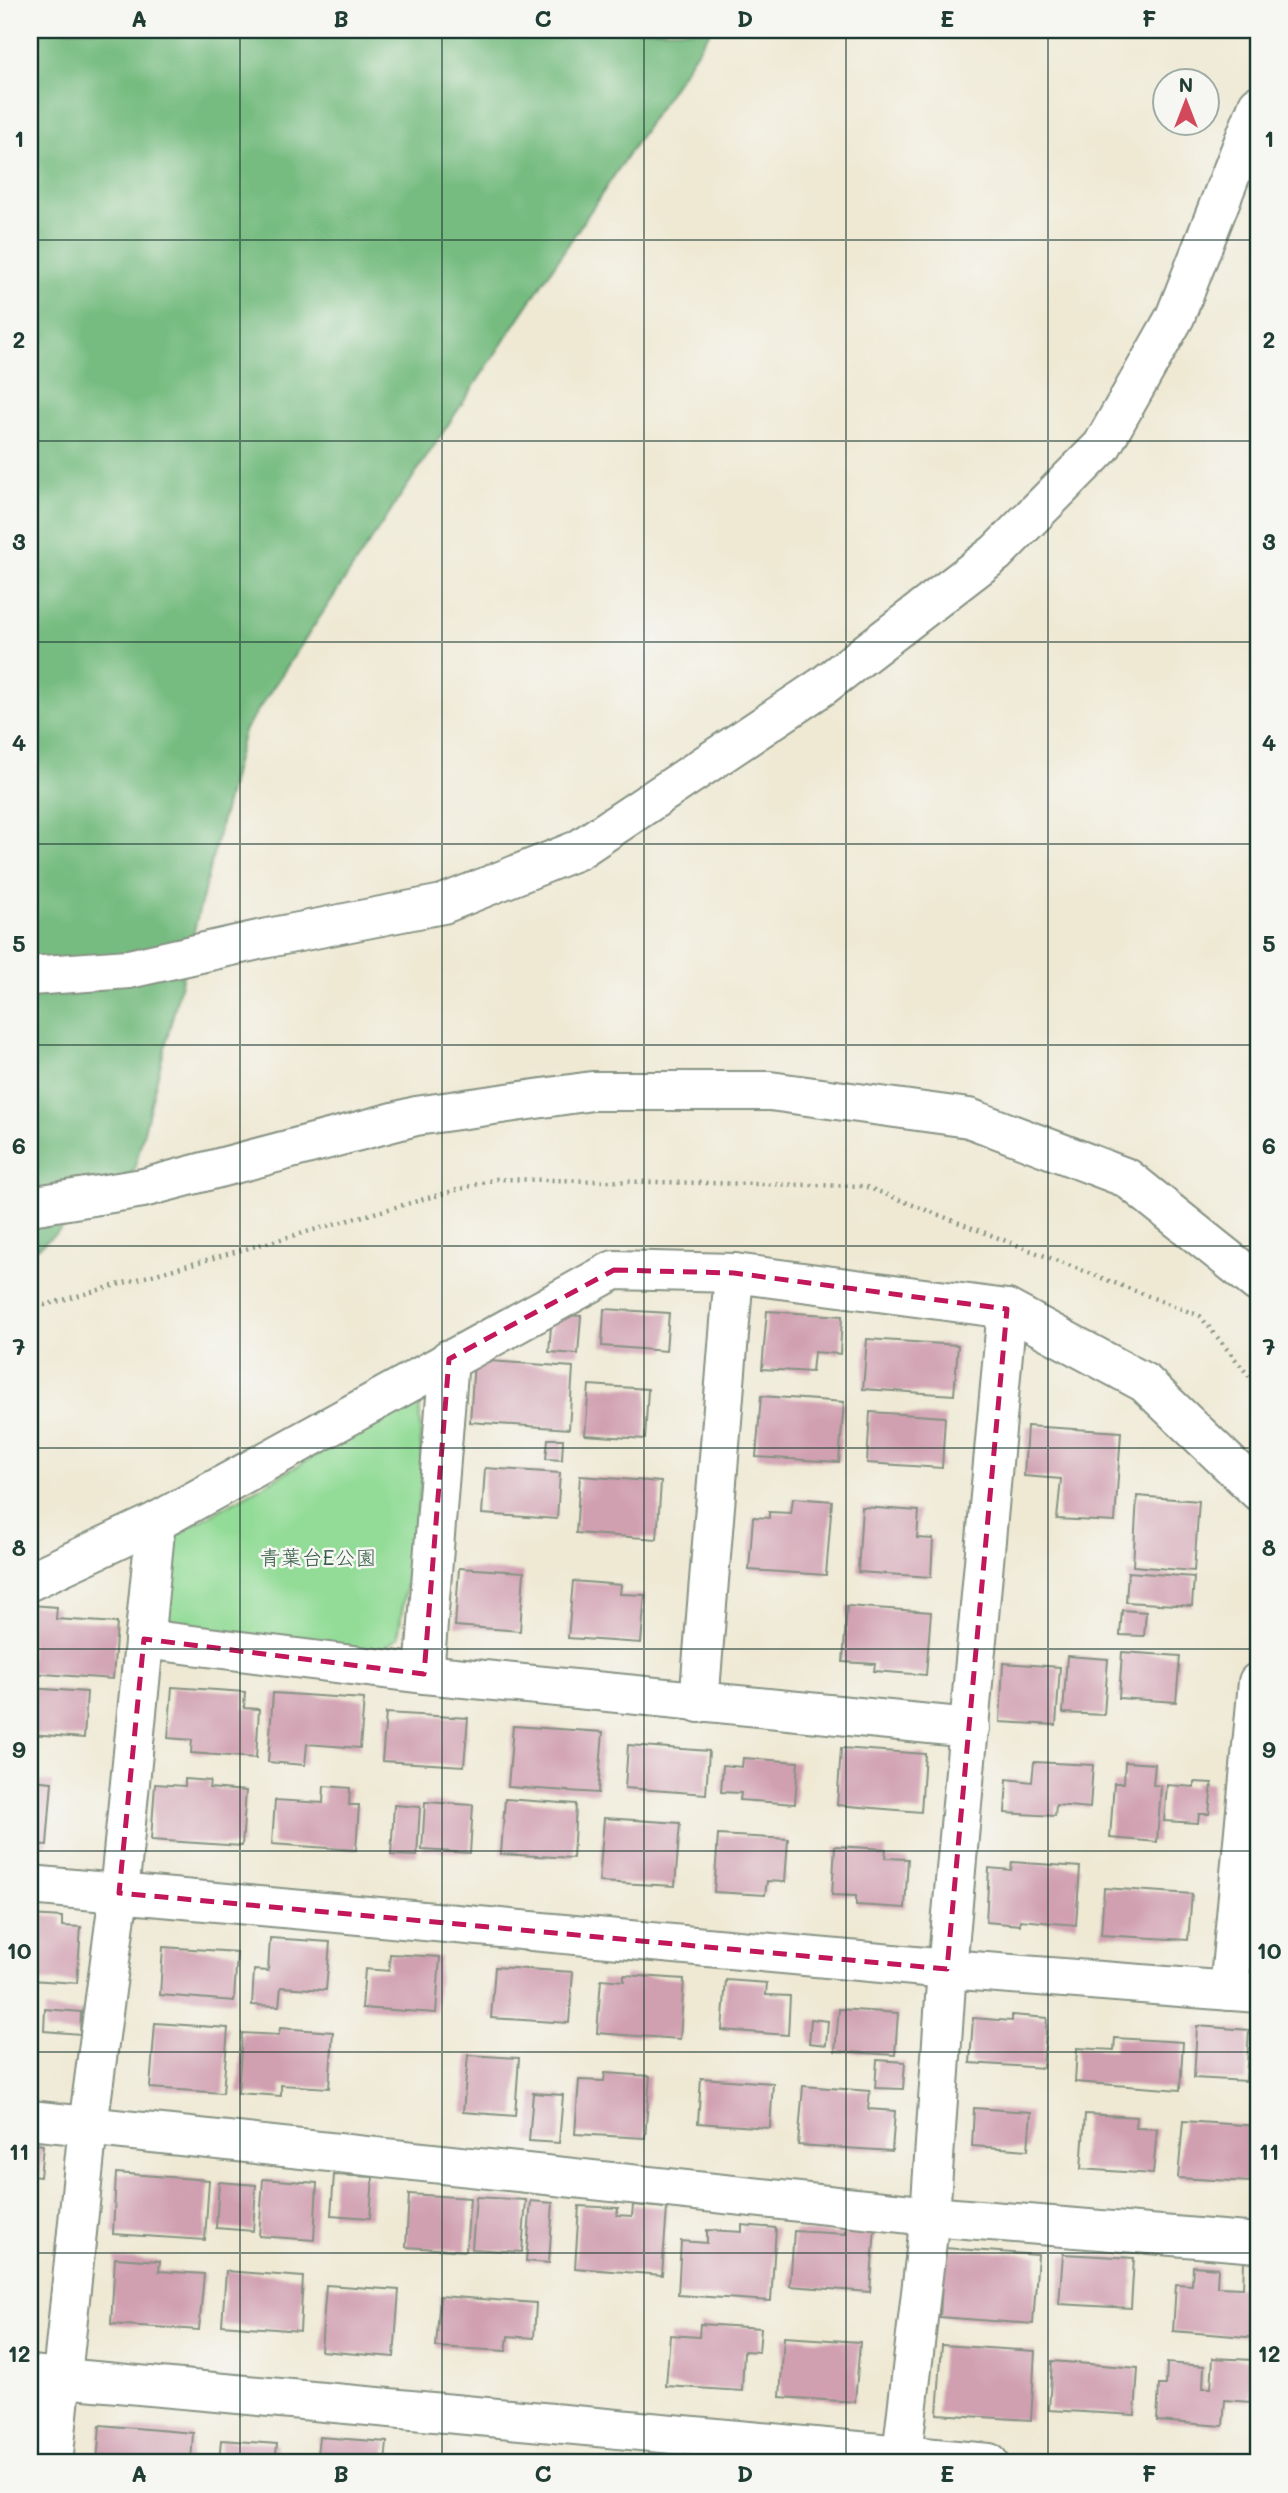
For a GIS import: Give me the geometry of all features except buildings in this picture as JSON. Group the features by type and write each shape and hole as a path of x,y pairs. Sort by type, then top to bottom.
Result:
{"street":[{"path":"30,976 128,970 263,939 443,904 578,850 823,686 996,553 1102,446 1175,317 1258,105"},
{"path":"30,1206 142,1188 416,1116 592,1091 771,1091 969,1118 1127,1178 1258,1283"},
{"path":"30,1581 156,1522 614,1270 734,1273 1007,1309 1145,1383 1258,1491"},
{"path":"699,1703 734,1273"},
{"path":"902,2460 930,2216 947,1969 1007,1309"},
{"path":"424,1674 449,1359"},
{"path":"53,2463 45,2376 88,2126 119,1893 156,1522"},
{"path":"144,1639 424,1674 970,1728"},
{"path":"30,1885 947,1969 1243,1992 1258,1682"},
{"path":"30,2120 930,2216 1258,2243"},
{"path":"45,2376 902,2460 989,2463"}],"highlighted area":[{"path":"614,1270 734,1273 1007,1309 947,1969 119,1893 144,1639 424,1674 449,1359"}],"green space":[{"path":"30,30 711,30 244,731 134,1171 30,1254"},
{"name":"青葉台E公園","path":"419,1397 422,1478 398,1637 371,1660 176,1631 163,1606 172,1540 181,1532"}]}
